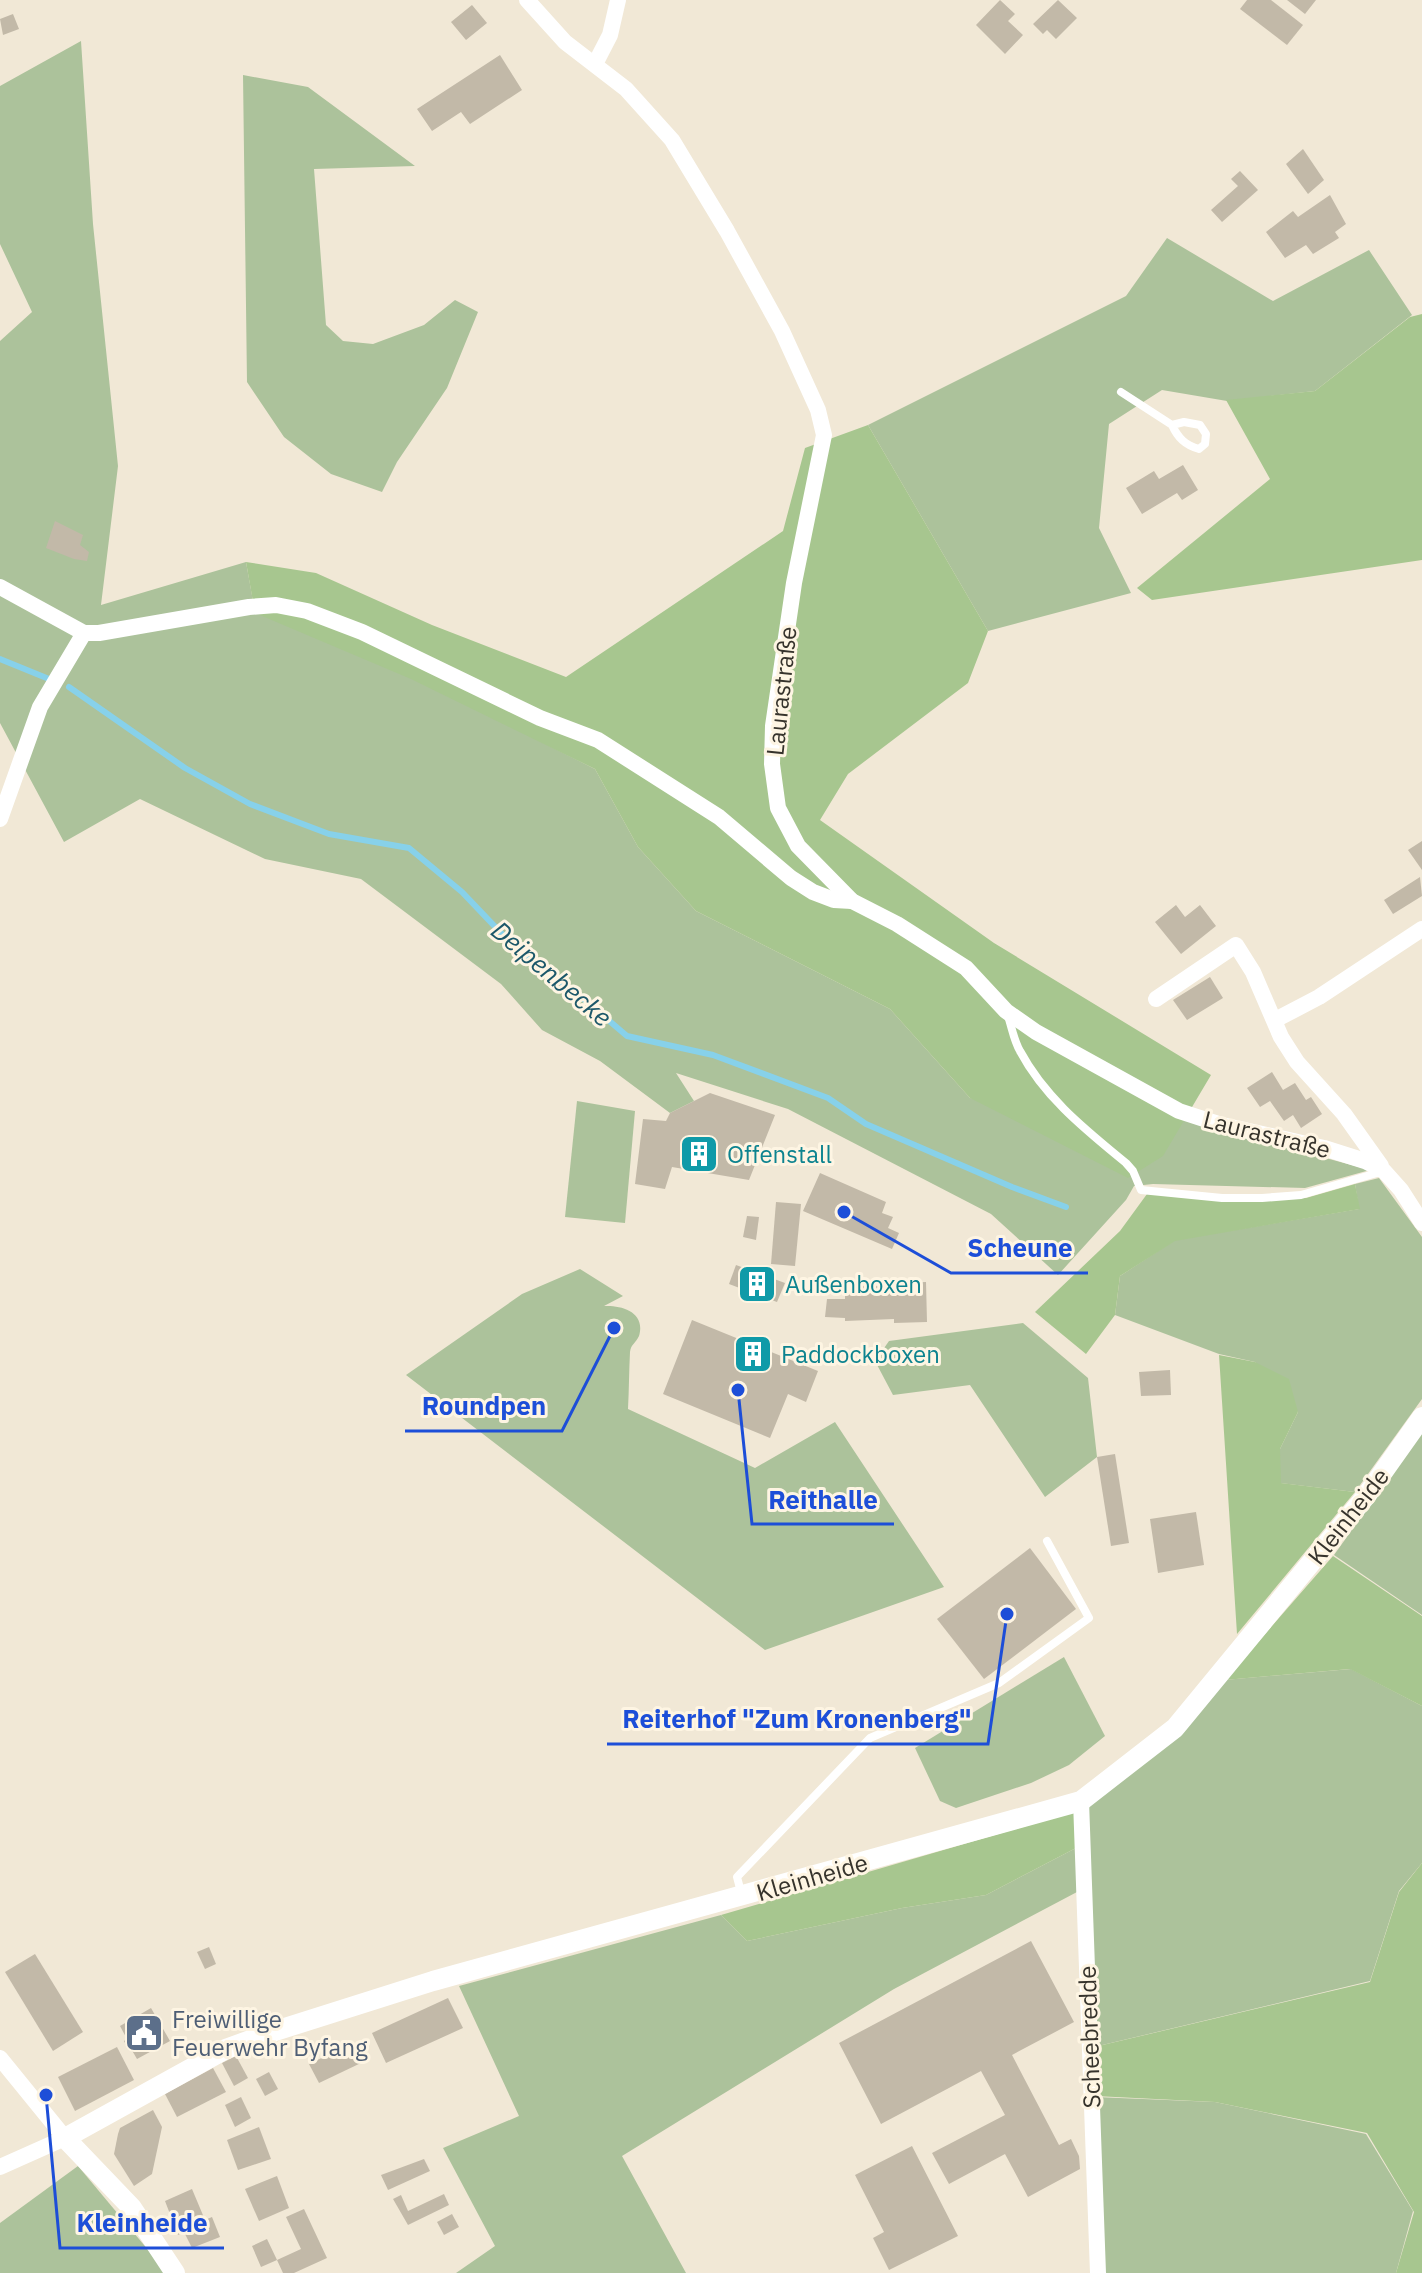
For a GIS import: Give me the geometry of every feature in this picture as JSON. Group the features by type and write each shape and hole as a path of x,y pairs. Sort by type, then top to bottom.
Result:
{"street":[{"name":"Laurastraße","path":"527,0 565,42 626,89 672,140 782,331 818,410 824,435 793,593 773,726 772,764 778,808 798,846 852,901 897,924 966,968 1006,1011 1036,1032 1179,1111 1222,1125 1324,1148 1365,1161 1384,1171"},
{"path":"595,64 610,35 618,0"},
{"path":"0,587 84,633 249,607 276,605 307,611 362,632 540,718 598,740 719,817 791,878 813,892 834,900 852,901"},
{"path":"0,819 40,707 84,633"},
{"path":"1275,1020 1319,997 1422,929"},
{"name":"Laurastraße","path":"1156,999 1236,945 1253,972 1281,1037 1297,1062 1344,1114 1422,1223"},
{"name":"Kleinheide","path":"65,2138 226,2049 272,2032 433,1981 1081,1801 1175,1728 1357,1508 1422,1417"},
{"name":"Scheebredde","path":"1081,1801 1098,2273"},
{"path":"0,2058 65,2138 132,2208 175,2273"},
{"path":"0,2167 65,2138"}],"lane":[{"path":"1121,392 1172,425"},
{"path":"1006,1011 1019,1049 1038,1078 1068,1114 1126,1163 1141,1190 1222,1198 1288,1196 1338,1186 1384,1171"},
{"path":"742,1897 737,1877 870,1738 999,1683 1089,1618 1047,1541"}],"green space":[{"path":"81,41 93,224 118,466 101,605 246,562 255,612 286,613 595,769 638,847 696,911 890,1009 970,1098 1184,1120 1370,1170 1305,1188 1134,1186 1126,1200 1058,1275 991,1214 788,1109 676,1073 694,1101 670,1113 600,1061 542,1030 501,984 361,879 265,859 140,799 64,842 0,723 0,341 32,312 0,244 0,86"},
{"path":"243,75 308,87 415,166 314,169 326,325 343,341 373,344 424,325 455,300 478,312 447,388 397,462 382,492 331,474 284,437 247,382"},
{"path":"1167,238 1273,301 1369,250 1412,315 1315,391 1227,401 1162,390 1109,424 1099,528 1131,593 988,631 868,425 1126,296"},
{"path":"1422,314 1422,560 1152,600 1137,588 1270,479 1226,400 1315,391 1410,317"},
{"path":"868,425 988,631 968,683 848,774 820,820 994,943 1211,1075 1163,1156 1128,1178 970,1098 890,1009 696,911 638,847 595,769 411,679 255,613 246,562 316,573 432,625 566,677 783,531 805,448"},
{"path":"577,1101 635,1111 625,1223 565,1217"},
{"path":"1379,1178 1422,1237 1422,1399 1355,1492 1280,1483 1280,1449 1298,1412 1255,1362 1219,1354 1115,1315 1120,1276 1175,1240 1359,1209 1355,1184"},
{"path":"1355,1184 1360,1209 1175,1241 1120,1276 1115,1315 1086,1354 1035,1312 1120,1231 1147,1194 1227,1200 1306,1198"},
{"path":"580,1269 623,1296 604,1306 625,1309 639,1321 639,1336 630,1352 628,1409 755,1468 835,1422 944,1587 765,1650 406,1375 522,1294"},
{"path":"1023,1323 1088,1378 1097,1457 1045,1497 970,1385 893,1395 875,1361 889,1341"},
{"path":"1219,1355 1255,1362 1289,1379 1298,1412 1280,1449 1281,1483 1355,1492 1237,1634"},
{"path":"1422,1432 1422,1615 1334,1555"},
{"path":"1333,1556 1422,1616 1422,1706 1350,1669 1225,1680"},
{"path":"1064,1657 1105,1736 1069,1765 1031,1783 956,1808 940,1801 915,1748"},
{"path":"1351,1669 1422,1706 1422,1863 1399,1891 1370,1981 1094,2047 1086,1804 1224,1680"},
{"path":"1074,1812 1076,1848 986,1895 902,1908 747,1941 721,1915"},
{"path":"1076,1848 1077,1892 894,1989 622,2156 686,2273 456,2273 495,2246 443,2148 519,2116 459,1986 721,1915 747,1941 902,1908 986,1895"},
{"path":"1422,1863 1422,2273 1396,2273 1414,2212 1367,2133 1215,2102 1095,2096 1094,2047 1370,1982 1399,1892"},
{"path":"1095,2097 1215,2102 1366,2134 1413,2211 1396,2273 1103,2273"},
{"path":"78,2166 166,2273 0,2273 0,2223"}],"building":[{"path":"1000,0 1015,14 1008,21 1023,35 1005,54 976,25"},
{"path":"1058,0 1077,18 1056,39 1047,30 1043,34 1033,24"},
{"path":"1247,0 1271,0 1303,25 1287,45 1240,9"},
{"path":"1287,0 1316,0 1305,14"},
{"path":"472,5 487,23 466,40 451,22"},
{"path":"13,14 19,29 3,35 0,19"},
{"path":"500,55 522,90 470,124 461,112 432,131 417,109"},
{"path":"1303,149 1324,180 1308,194 1286,164"},
{"path":"1240,171 1258,190 1222,222 1211,210 1238,186 1231,179"},
{"path":"1330,195 1346,224 1335,232 1339,238 1313,254 1306,245 1285,258 1266,232 1293,211 1298,217"},
{"path":"1183,465 1198,490 1182,500 1177,493 1142,514 1126,488 1154,471 1159,479"},
{"path":"55,521 83,535 80,545 89,552 87,561 46,548"},
{"path":"1422,841 1422,870 1408,850"},
{"path":"1420,877 1422,896 1393,914 1384,900"},
{"path":"1176,905 1185,917 1200,905 1216,926 1181,954 1155,922"},
{"path":"1210,977 1223,998 1187,1020 1173,1000"},
{"path":"1272,1072 1283,1090 1295,1083 1306,1100 1311,1097 1322,1114 1301,1128 1293,1115 1284,1121 1270,1101 1260,1107 1247,1088"},
{"name":"Offenstall","path":"710,1093 775,1115 749,1180 672,1167 665,1189 635,1184 643,1119 666,1121 670,1113"},
{"path":"820,1173 886,1202 882,1213 893,1217 888,1228 899,1233 892,1249 803,1211"},
{"path":"776,1202 801,1204 795,1266 771,1264"},
{"name":"Außenboxen","path":"747,1216 759,1217 756,1240 743,1237"},
{"name":"Außenboxen","path":"736,1265 785,1283 777,1302 729,1284"},
{"path":"926,1282 927,1322 894,1323 894,1319 845,1321 845,1318 825,1317 827,1299 845,1299 845,1286"},
{"path":"692,1320 818,1371 806,1402 788,1394 770,1438 663,1394"},
{"path":"1170,1370 1171,1395 1141,1396 1139,1372"},
{"path":"1115,1454 1129,1543 1111,1546 1097,1457"},
{"path":"1196,1512 1204,1565 1158,1573 1150,1519"},
{"path":"1030,1548 1076,1609 984,1679 937,1619"},
{"path":"1031,1941 1074,2022 1012,2055 1059,2145 1071,2139 1079,2156 1080,2169 1028,2197 1005,2154 949,2184 932,2153 1005,2115 981,2071 881,2124 839,2043"},
{"path":"209,1947 216,1964 205,1969 197,1952"},
{"path":"35,1954 83,2032 53,2051 5,1972"},
{"path":"448,1998 463,2028 386,2063 372,2033"},
{"name":"Freiwillige Feuerwehr Byfang","path":"151,2008 170,2041 137,2059 130,2047 128,2049 120,2026"},
{"path":"351,2044 361,2063 319,2083 309,2064"},
{"path":"117,2047 134,2080 75,2111 58,2077"},
{"path":"236,2056 248,2078 234,2086 222,2063"},
{"path":"213,2068 226,2092 177,2117 165,2094"},
{"path":"269,2072 278,2089 265,2096 256,2079"},
{"path":"241,2097 251,2118 235,2127 225,2105"},
{"path":"153,2110 162,2127 152,2174 134,2186 114,2154 118,2134 120,2128"},
{"path":"259,2127 271,2159 238,2170 227,2140"},
{"path":"912,2146 958,2236 889,2270 873,2238 884,2232 855,2175"},
{"path":"424,2159 430,2171 388,2190 381,2175"},
{"path":"277,2176 289,2208 259,2221 245,2189"},
{"path":"192,2189 205,2220 212,2217 220,2237 192,2248 184,2232 178,2235 165,2201"},
{"path":"444,2194 449,2205 408,2225 393,2199 401,2195 408,2211"},
{"path":"304,2209 327,2258 294,2273 283,2273 277,2260 301,2249 286,2217"},
{"path":"452,2214 459,2227 444,2235 437,2222"},
{"path":"267,2239 277,2260 261,2267 252,2246"}],"waterway":[{"name":"Deipenbecke","path":"0,659 49,679"},
{"name":"Deipenbecke","path":"69,687 185,768 250,804 329,834 409,848 462,892 521,954 580,996 627,1036 713,1055 828,1098 866,1124 1066,1207"}],"place":[{"name":"Offenstall","path":"699,1154"},
{"name":"Scheune","path":"844,1212"},
{"name":"Außenboxen","path":"757,1284"},
{"name":"Roundpen","path":"614,1328"},
{"name":"Paddockboxen","path":"753,1354"},
{"name":"Reithalle","path":"738,1390"},
{"name":"Reiterhof \"Zum Kronenberg\"","path":"1007,1614"},
{"name":"Freiwillige Feuerwehr Byfang","path":"144,2033"},
{"name":"Kleinheide","path":"46,2095"}]}
